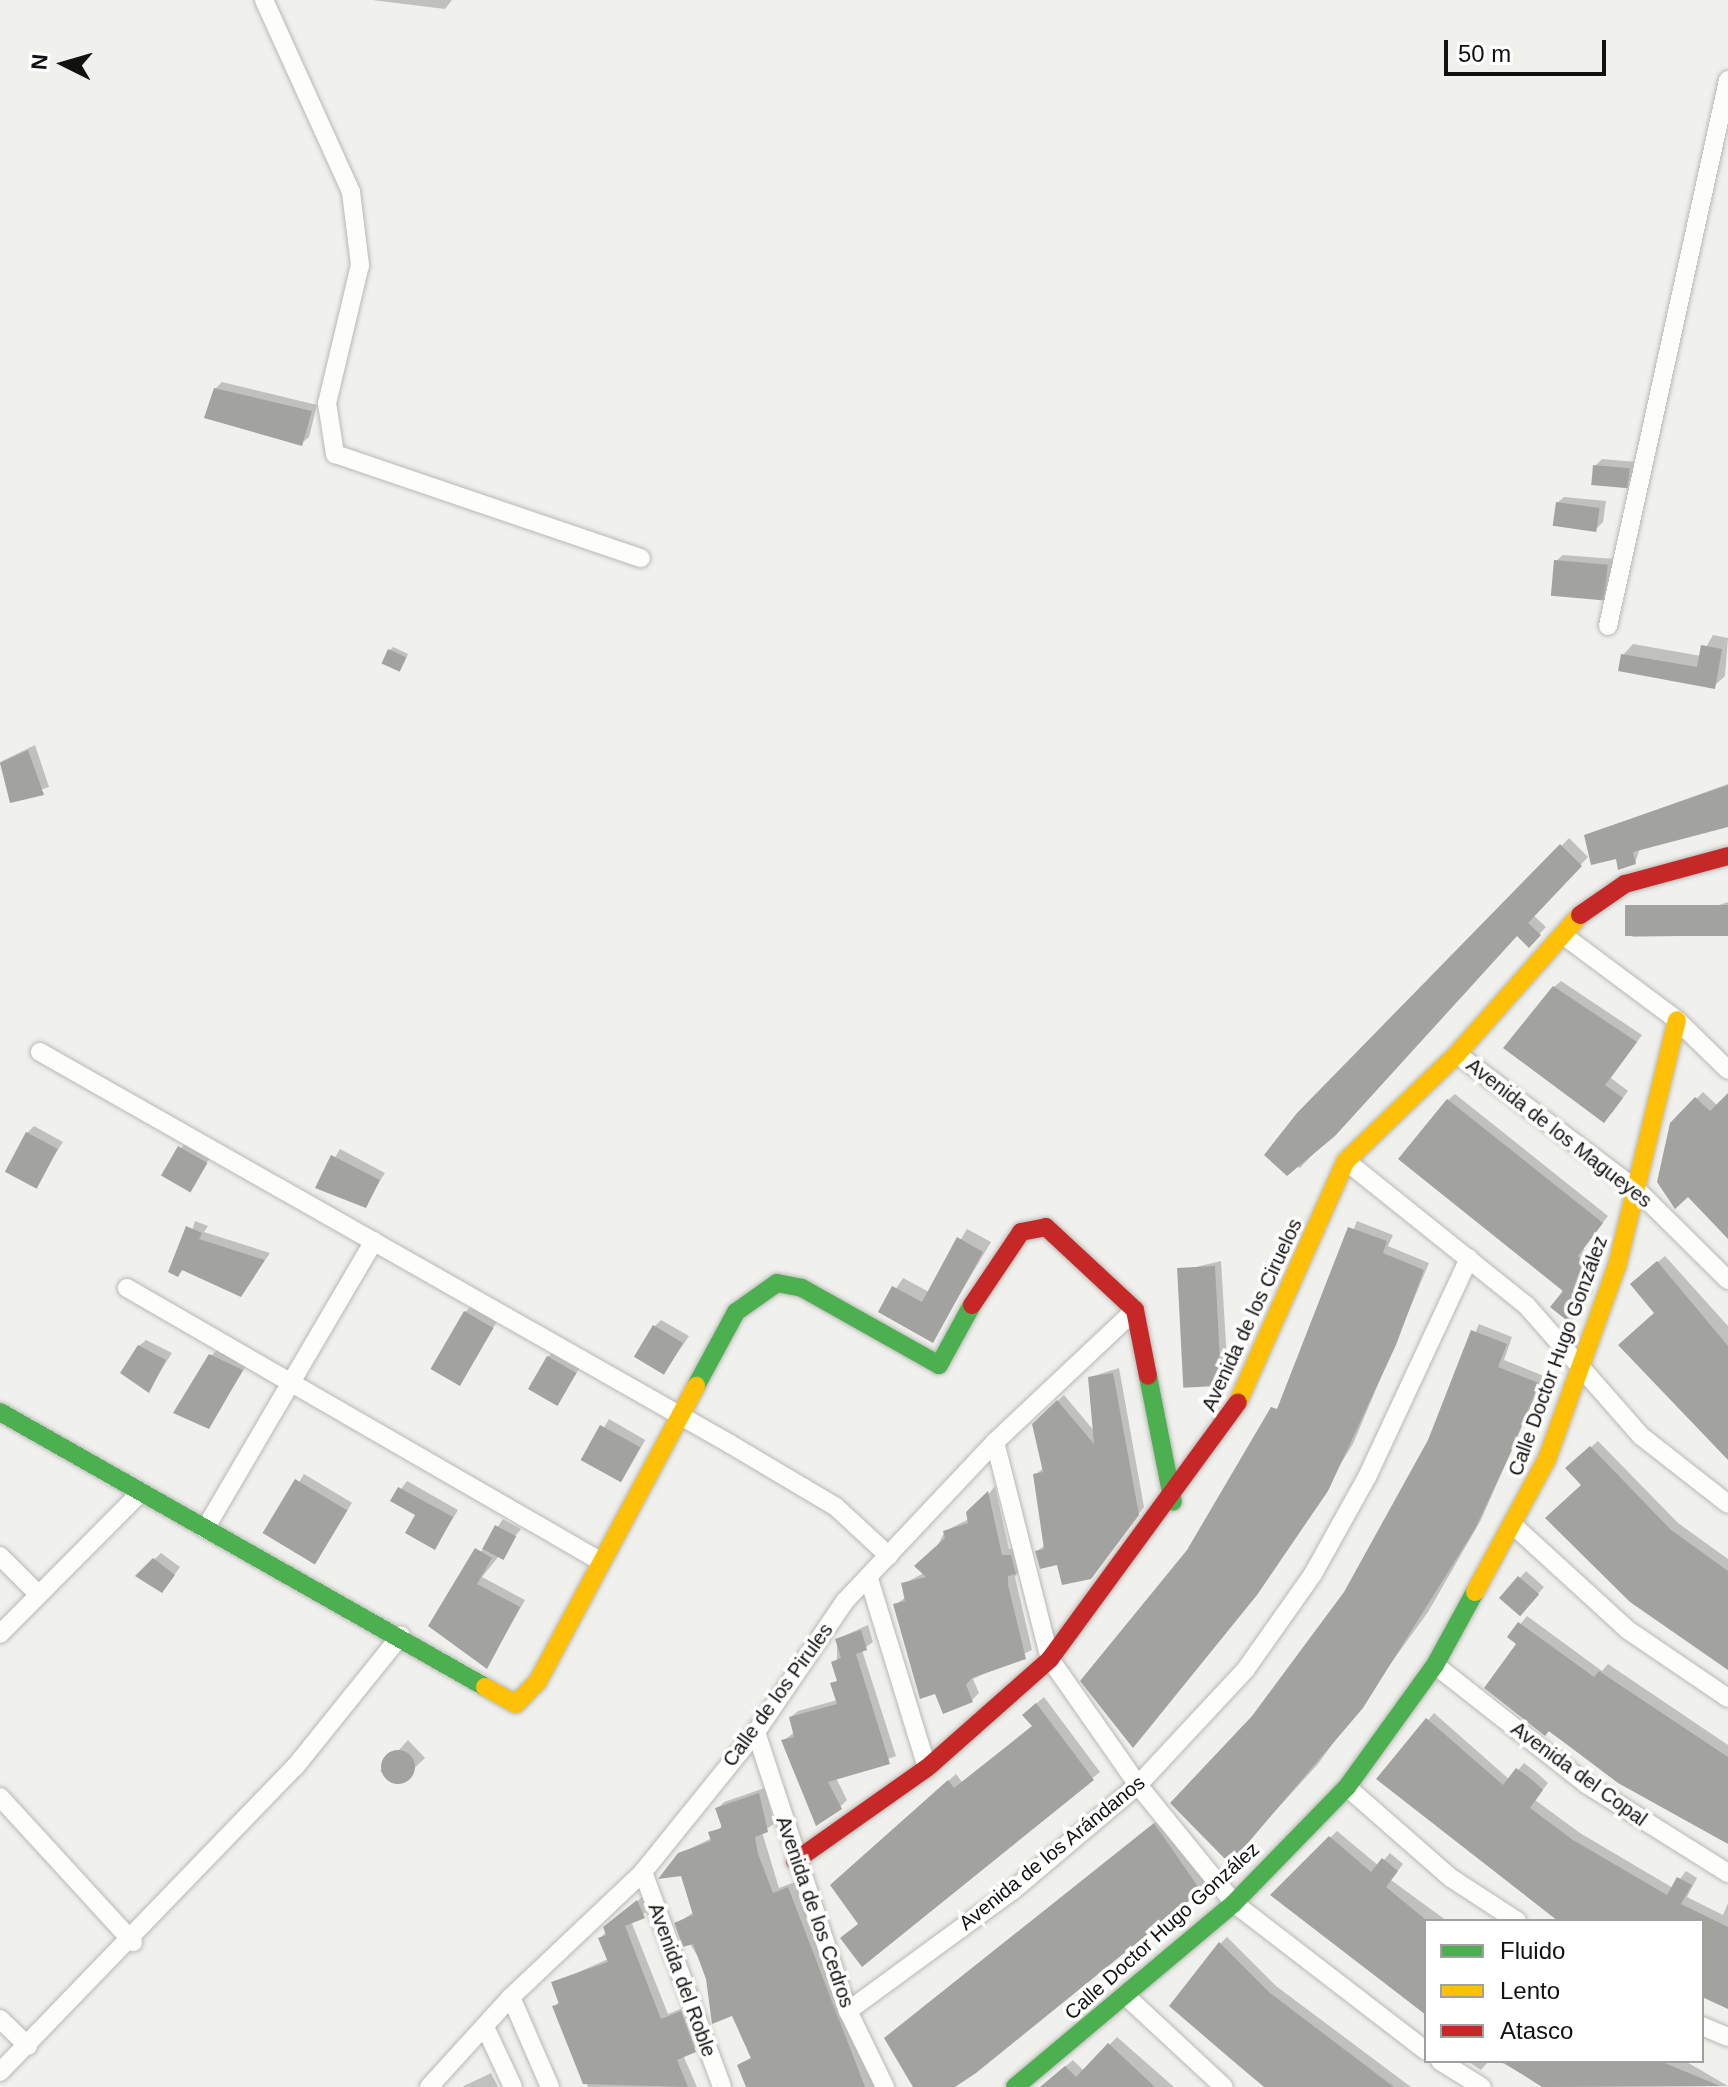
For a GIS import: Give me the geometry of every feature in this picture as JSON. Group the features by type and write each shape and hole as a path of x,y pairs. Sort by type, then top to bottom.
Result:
{"street":[{"path":"264,0 351,192 360,265 327,403 335,454 641,558"},
{"path":"1608,626 1728,80"},
{"name":"Avenida de los Ciruelos","path":"795,1861 927,1768 1050,1659 1173,1502 1228,1424 1346,1161 1457,1054 1607,892 1728,856"},
{"path":"1567,938 1677,1020 1728,1070"},
{"name":"Calle Doctor Hugo González","path":"1015,2087 1127,1997 1234,1903 1347,1787 1435,1665 1514,1526 1580,1369 1637,1190 1677,1020"},
{"path":"40,1052 684,1417 836,1507 889,1556"},
{"name":"Avenida de los Magueyes","path":"1457,1054 1637,1190 1728,1280"},
{"path":"1346,1161 1526,1305 1641,1436 1728,1504"},
{"path":"0,1412 140,1493 401,1635 516,1704 538,1681 600,1561 684,1417 736,1312 777,1283 802,1288 939,1365 997,1260 1021,1232 1046,1227 1135,1310 1173,1502"},
{"path":"205,1529 374,1241"},
{"name":"Avenida de los Arándanos","path":"848,2011 1012,1891 1138,1785 1246,1669 1313,1574 1368,1475 1469,1258"},
{"path":"127,1288 293,1380 600,1561"},
{"name":"Calle de los Pirules","path":"429,2087 511,1997 643,1872 756,1732 845,1601 995,1442 1135,1310"},
{"path":"995,1442 1050,1659 1138,1785 1234,1903 1424,2049"},
{"path":"0,1634 140,1493"},
{"path":"1514,1526 1628,1630 1728,1698"},
{"path":"0,1556 38,1594"},
{"path":"869,1579 927,1768"},
{"path":"0,2072 133,1942 295,1767 401,1635"},
{"name":"Avenida del Copal","path":"1435,1665 1586,1784 1728,1873"},
{"name":"Avenida de los Cedros","path":"756,1732 795,1861 848,2011 885,2087"},
{"path":"1347,1787 1451,1878 1514,1919"},
{"path":"0,1797 133,1942"},
{"name":"Avenida del Roble","path":"643,1872 722,2087"},
{"path":"511,1997 550,2087"},
{"path":"1127,1997 1224,2087"},
{"path":"0,2019 28,2046"},
{"path":"485,2027 513,2087"},
{"path":"1704,2027 1728,2037"},
{"path":"1443,2063 1482,2087"}],"building":[{"path":"214,388 312,411 302,446 204,418"},
{"path":"1593,465 1630,468 1628,488 1591,485"},
{"path":"1556,502 1600,508 1596,532 1553,526"},
{"path":"1554,560 1608,565 1605,601 1551,596"},
{"path":"1701,645 1722,649 1715,689 1618,671 1621,654 1697,667"},
{"path":"388,649 406,657 400,672 381,664"},
{"path":"28,750 44,795 10,803 0,763"},
{"path":"1728,785 1728,827 1633,852 1636,864 1618,870 1616,859 1591,865 1584,835"},
{"path":"1560,844 1582,866 1528,923 1541,935 1529,948 1517,936 1335,1136 1287,1176 1264,1155 1297,1113"},
{"path":"1625,905 1728,905 1728,936 1625,936"},
{"path":"1553,986 1637,1042 1605,1085 1623,1098 1604,1123 1503,1048"},
{"path":"1728,1093 1728,1239 1688,1197 1675,1209 1657,1182 1670,1123 1695,1097 1710,1111"},
{"path":"1447,1099 1603,1223 1578,1256 1593,1276 1586,1303 1570,1323 1550,1307 1563,1291 1398,1159"},
{"path":"26,1132 58,1149 37,1189 5,1172"},
{"path":"178,1146 207,1163 190,1192 161,1175"},
{"path":"331,1155 380,1180 366,1208 315,1188"},
{"path":"186,1226 202,1233 199,1239 265,1260 241,1297 182,1270 178,1277 168,1272"},
{"path":"1348,1227 1387,1241 1383,1253 1424,1270 1396,1345 1328,1491 1257,1595 1133,1748 1080,1681 1187,1550 1271,1407 1277,1409"},
{"path":"957,1237 983,1252 933,1343 878,1312 892,1286 922,1302"},
{"path":"1657,1261 1728,1346 1728,1460 1618,1345 1654,1313 1630,1284"},
{"path":"1215,1266 1221,1386 1183,1388 1177,1268"},
{"path":"464,1311 493,1328 460,1386 431,1369"},
{"path":"653,1325 683,1343 664,1375 634,1357"},
{"path":"1471,1330 1507,1344 1498,1367 1539,1383 1511,1452 1475,1529 1363,1708 1230,1864 1170,1803 1252,1716 1344,1592 1428,1440"},
{"path":"138,1345 166,1360 149,1393 120,1373"},
{"path":"209,1354 243,1370 209,1429 173,1413"},
{"path":"547,1356 576,1373 557,1406 528,1389"},
{"path":"1113,1373 1139,1515 1091,1579 1062,1585 1057,1565 1040,1569 1035,1551 1044,1549 1033,1474 1043,1472 1032,1424 1057,1400 1094,1444 1088,1377"},
{"path":"600,1425 640,1447 621,1482 581,1460"},
{"path":"1590,1446 1671,1530 1728,1571 1728,1670 1630,1602 1545,1518 1581,1485 1565,1468"},
{"path":"295,1479 347,1510 315,1564 263,1533"},
{"path":"398,1487 453,1517 435,1550 405,1533 415,1515 390,1501"},
{"path":"988,1491 1002,1555 1011,1555 1016,1574 1008,1576 1008,1585 1026,1659 972,1678 966,1685 973,1702 943,1714 935,1694 920,1699 893,1604 905,1601 901,1583 926,1577 914,1566 945,1538 943,1531 968,1523 966,1512"},
{"path":"495,1525 516,1536 504,1560 482,1549"},
{"path":"475,1548 492,1558 477,1584 520,1607 487,1669 428,1626"},
{"path":"153,1558 175,1575 162,1593 135,1576"},
{"path":"1518,1576 1539,1594 1520,1616 1499,1598"},
{"path":"1518,1622 1594,1677 1599,1671 1728,1757 1728,1844 1618,1783 1549,1731 1545,1736 1484,1688 1516,1644 1507,1637"},
{"path":"861,1630 867,1650 856,1654 890,1764 828,1782 842,1809 816,1826 781,1740 794,1737 789,1717 837,1704 830,1683 837,1681 831,1662 841,1658 835,1639"},
{"path":"1036,1703 1094,1780 862,1967 840,1938 858,1924 830,1885 948,1780 954,1788 1032,1726 1022,1715"},
{"path":"1426,1718 1503,1785 1516,1768 1543,1790 1530,1808 1573,1840 1667,1895 1677,1877 1692,1885 1681,1904 1728,1927 1728,2009 1704,1998 1704,1919 1555,1919 1376,1779"},
{"path":"398,1750 410,1755 415,1767 410,1779 398,1784 386,1779 381,1767 386,1755"},
{"path":"759,1793 768,1832 755,1837 758,1854 773,1893 788,1887 865,2087 746,2087 737,2065 751,2058 732,2016 712,2024 706,1979 693,1944 683,1947 674,1923 693,1915 681,1876 658,1879 678,1853 711,1841 708,1832 722,1828 715,1808"},
{"path":"1154,1823 1201,1891 976,2073 955,2087 913,2087 884,2038"},
{"path":"1329,1836 1371,1872 1382,1858 1398,1871 1386,1887 1425,1919 1424,2013 1270,1895"},
{"path":"637,1900 645,1918 625,1926 661,2019 681,2011 696,2052 677,2060 688,2087 583,2084 552,2006 559,2004 551,1982 608,1962 598,1938 606,1935 603,1927"},
{"path":"1219,1942 1270,1993 1394,2087 1264,2087 1169,2006"},
{"path":"1108,2043 1155,2087 1040,2087 1065,2066 1076,2077"},
{"path":"1504,2063 1665,2063 1720,2086 1542,2087"}],"traffic: fast":[{"path":"696,1386 736,1312 777,1283 802,1288 939,1365 972,1305"},
{"path":"1148,1376 1173,1502"},
{"path":"0,1412 485,1687"},
{"path":"1015,2087 1234,1903 1347,1787 1435,1665 1475,1592"}],"traffic: slow":[{"path":"1238,1402 1346,1161 1457,1054 1580,915"},
{"path":"1475,1592 1547,1459 1617,1266 1677,1020"},
{"path":"485,1687 516,1704 538,1681 696,1386"}],"traffic: jam":[{"path":"1580,915 1625,884 1728,856"},
{"path":"972,1305 1021,1232 1046,1227 1135,1310 1148,1376"},
{"path":"795,1861 927,1768 1050,1659 1238,1402"}]}
